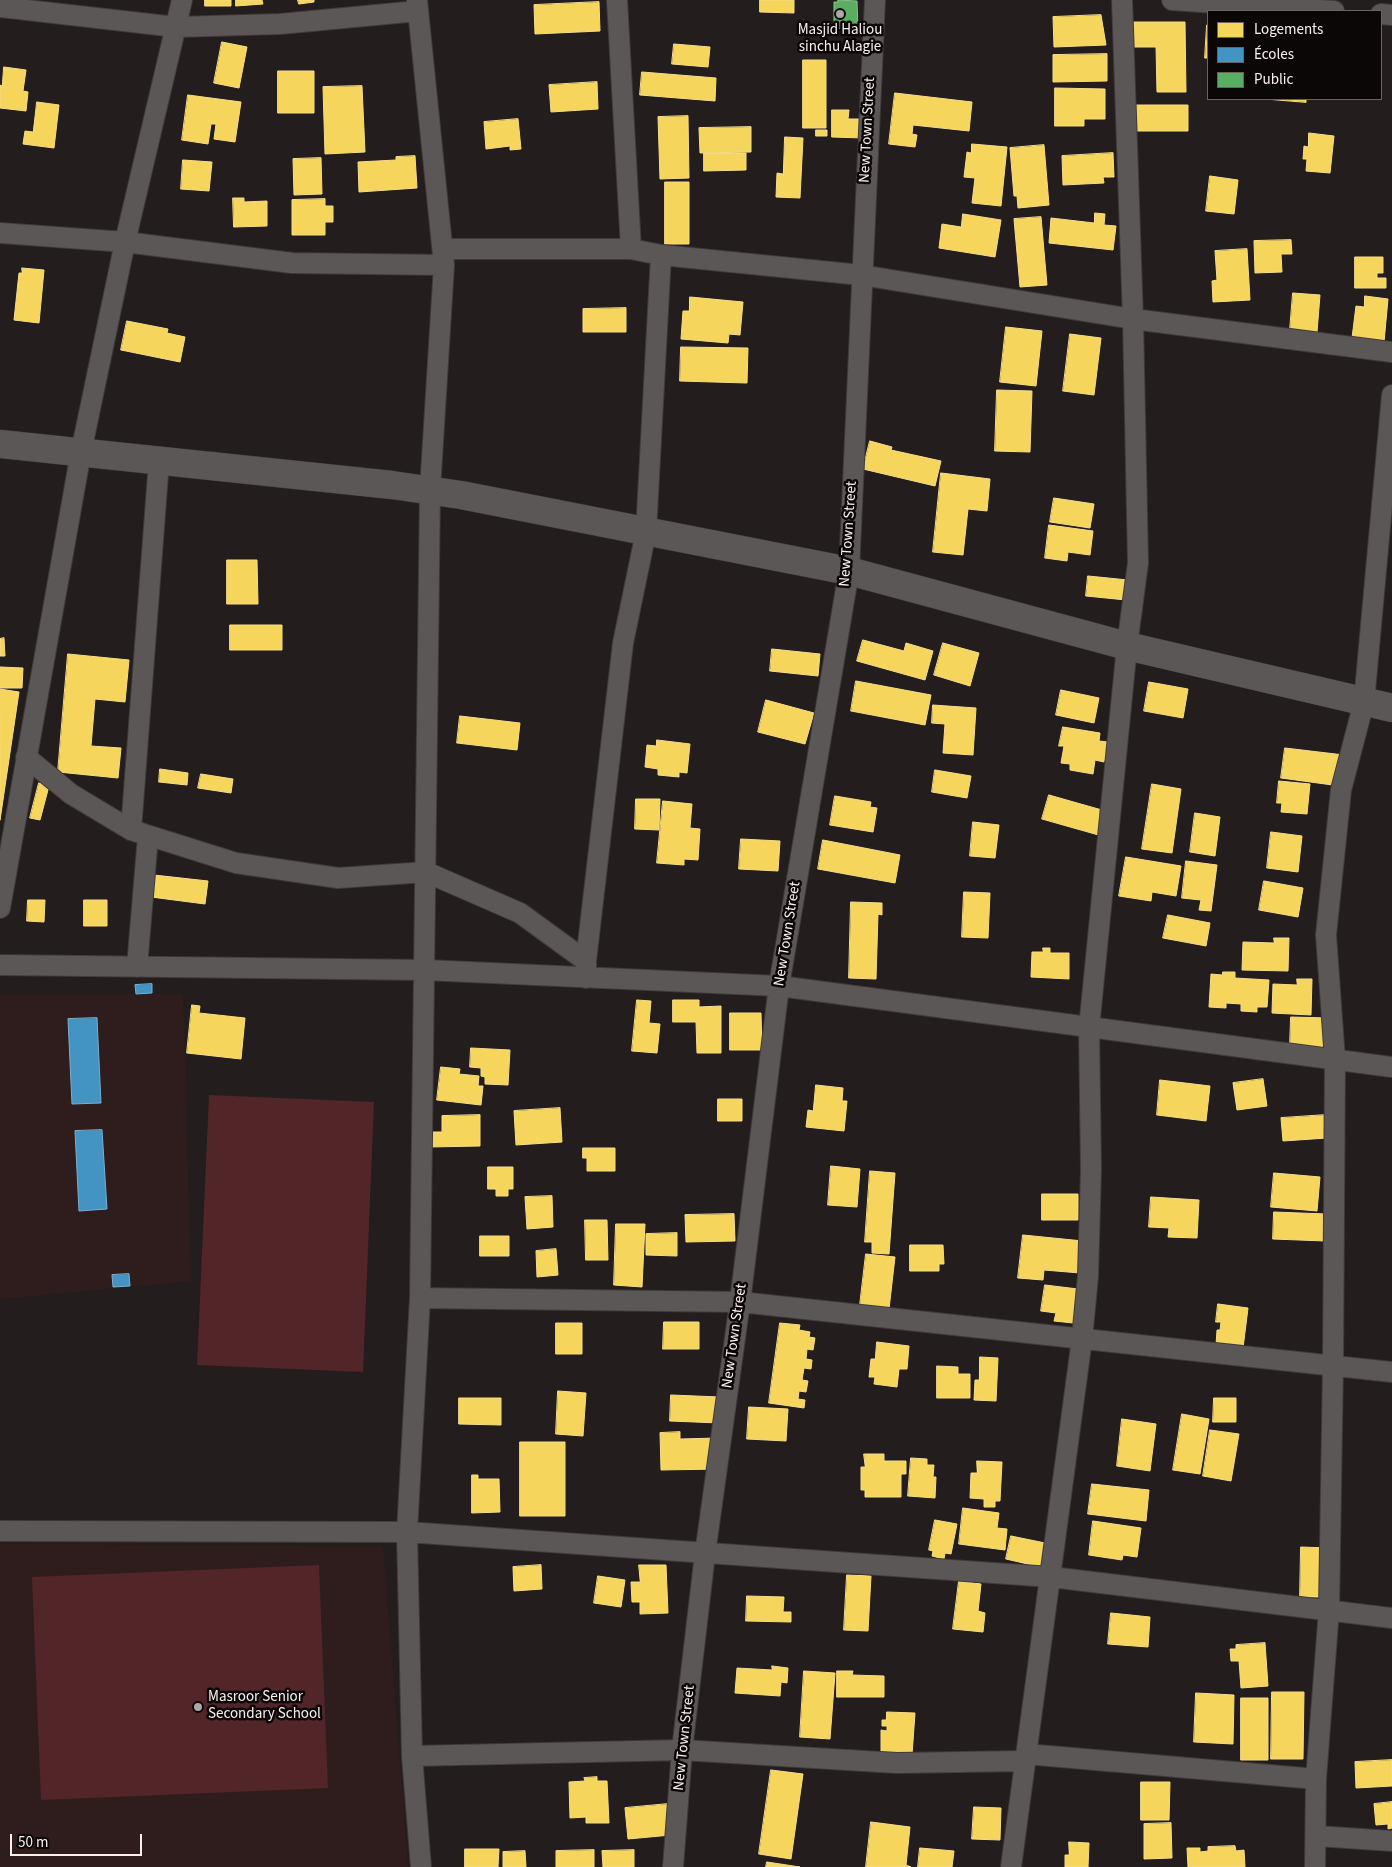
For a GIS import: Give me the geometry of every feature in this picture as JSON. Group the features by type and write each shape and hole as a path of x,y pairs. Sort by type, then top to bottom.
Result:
{"street":[{"path":"0,908 81,452 125,242 182,0"},
{"path":"617,0 630,249"},
{"name":"New Town Street","path":"673,1867 682,1750 704,1554 740,1302 779,986 849,571 875,0"},
{"path":"1012,1867 1082,1339 1088,1276 1091,1170 1089,1028 1127,646 1138,563 1133,319 1122,0"},
{"path":"1172,0 1319,10"},
{"path":"0,7 176,27 280,24 417,6 444,257 430,490 420,1298 407,1532 412,1756 421,1867"},
{"path":"0,233 125,242 292,263 630,249 661,255 861,275 1133,319 1392,352"},
{"path":"586,970 624,643 646,532 661,255"},
{"path":"1315,1867 1317,1836 1316,1779 1329,1610 1333,1365 1335,1060 1326,935 1341,790 1364,702 1392,396"},
{"path":"0,444 430,490 849,571 1127,646 1392,708"},
{"path":"137,967 139,833 159,461"},
{"path":"26,757 71,794 139,833 236,863 338,878 426,872 520,913 586,970"},
{"path":"0,965 586,970 779,986 1392,1067"},
{"path":"420,1298 740,1302 1392,1372"},
{"path":"0,1531 407,1532 1051,1577 1392,1618"},
{"path":"412,1756 682,1750 896,1763 1026,1757 1316,1779"},
{"path":"1317,1836 1392,1841"}],"shaded area":[{"path":"0,994 183,994 191,1281 0,1299"},
{"path":"209,1095 374,1102 363,1372 197,1365"},
{"name":"Masroor Senior Secondary School","path":"0,1544 383,1546 408,1867 0,1867"},
{"path":"319,1565 328,1788 41,1800 32,1577"}],"building: Logements":[{"path":"205,0 231,0 231,6 205,6"},
{"path":"236,0 262,0 263,4 236,6"},
{"path":"298,0 314,0 314,2 299,4"},
{"path":"760,0 794,0 794,13 760,12"},
{"path":"599,2 600,31 535,34 534,5"},
{"path":"1101,15 1106,45 1054,47 1053,17"},
{"path":"1132,22 1185,22 1186,92 1157,92 1156,47 1132,47"},
{"path":"1207,25 1207,58 1205,58"},
{"path":"222,42 247,47 239,88 214,83"},
{"path":"674,44 710,47 708,67 672,64"},
{"path":"1107,54 1107,81 1053,82 1053,55"},
{"path":"803,60 826,60 826,128 803,128"},
{"path":"4,67 26,70 23,91 28,92 26,111 0,108 0,85 2,86"},
{"path":"278,71 314,71 314,113 278,113"},
{"path":"642,72 716,78 715,101 640,95"},
{"path":"597,82 598,109 551,112 549,85"},
{"path":"362,86 365,152 325,154 323,87"},
{"path":"1055,88 1105,89 1105,119 1084,119 1084,126 1055,126"},
{"path":"895,93 972,102 969,131 913,125 912,134 917,135 915,147 889,144"},
{"path":"188,95 241,102 235,142 214,139 216,124 211,124 208,144 182,140"},
{"path":"1279,100 1306,100 1306,102"},
{"path":"37,102 59,105 54,148 23,144 25,131 33,132"},
{"path":"1135,105 1188,105 1188,131 1135,131"},
{"path":"832,110 849,110 848,119 864,119 863,138 832,137"},
{"path":"688,116 689,178 660,179 658,117"},
{"path":"518,119 521,149 510,150 510,146 486,149 484,122"},
{"path":"751,127 751,152 700,153 699,128"},
{"path":"816,130 827,130 827,136 816,136"},
{"path":"1309,133 1334,136 1330,173 1306,171 1307,159 1303,159 1304,146 1308,147"},
{"path":"785,137 803,138 800,198 776,197 777,173 783,174"},
{"path":"972,144 1007,147 1001,206 972,203 975,178 964,177 967,152 971,153"},
{"path":"1044,145 1049,205 1018,208 1017,196 1014,196 1010,148"},
{"path":"704,153 746,153 746,170 704,171"},
{"path":"1113,153 1114,177 1103,177 1104,183 1063,185 1062,156"},
{"path":"415,156 417,188 359,192 358,162 396,160 396,157"},
{"path":"321,158 322,194 294,195 293,159"},
{"path":"183,160 212,162 209,191 181,189"},
{"path":"1210,176 1238,180 1234,214 1206,211"},
{"path":"665,182 689,182 689,244 665,244"},
{"path":"233,198 244,198 244,202 267,201 267,226 234,227"},
{"path":"325,199 325,206 333,206 333,222 325,222 325,235 292,235 292,200"},
{"path":"1095,213 1105,214 1104,225 1116,226 1113,250 1049,243 1051,218 1094,223"},
{"path":"963,214 1001,220 995,257 939,248 942,224 961,227"},
{"path":"1041,217 1047,285 1020,287 1014,219"},
{"path":"1291,240 1292,254 1281,254 1282,272 1255,273 1254,241"},
{"path":"1247,249 1250,300 1213,302 1212,281 1217,280 1215,251"},
{"path":"1355,257 1383,257 1383,273 1377,273 1377,278 1386,278 1386,288 1355,288"},
{"path":"22,268 44,270 39,323 14,320 19,273 22,273"},
{"path":"1293,293 1320,295 1317,332 1290,330"},
{"path":"1365,296 1388,299 1384,342 1352,338 1356,306 1364,307"},
{"path":"690,297 743,302 740,335 729,334 728,343 681,339 683,311 689,311"},
{"path":"626,308 626,332 583,332 583,309"},
{"path":"127,321 168,329 167,333 185,337 180,362 121,350"},
{"path":"1006,327 1042,331 1036,386 1000,382"},
{"path":"1070,334 1101,338 1094,395 1063,391"},
{"path":"681,347 748,348 747,383 680,381"},
{"path":"997,390 1032,391 1030,452 995,451"},
{"path":"870,441 892,447 891,450 941,461 935,486 863,469"},
{"path":"941,473 990,479 987,511 968,509 963,555 933,552"},
{"path":"1054,498 1094,504 1090,528 1050,522"},
{"path":"1049,525 1093,531 1090,555 1068,552 1067,561 1045,558"},
{"path":"227,560 257,560 258,604 227,604"},
{"path":"1088,576 1128,580 1126,600 1086,596"},
{"path":"230,625 282,625 282,650 230,650"},
{"path":"4,638 5,656 0,656 0,639"},
{"path":"863,640 904,651 906,643 933,651 925,680 857,661"},
{"path":"943,643 979,653 970,686 934,675"},
{"path":"772,649 820,654 818,676 770,671"},
{"path":"68,654 129,660 125,702 95,699 91,746 121,748 118,778 58,772"},
{"path":"0,667 23,668 22,688 0,688"},
{"path":"856,681 931,695 925,725 851,711"},
{"path":"1149,682 1188,689 1183,718 1144,711"},
{"path":"0,689 19,692 0,820"},
{"path":"1061,690 1099,698 1094,723 1056,715"},
{"path":"766,700 814,713 805,744 758,732"},
{"path":"933,705 976,708 973,755 943,753 945,724 932,723"},
{"path":"460,716 520,723 517,750 457,743"},
{"path":"1063,727 1100,733 1099,741 1108,742 1104,762 1095,760 1093,774 1070,770 1070,764 1061,763 1064,746 1059,746"},
{"path":"657,740 690,744 687,773 679,772 679,777 658,775 658,769 645,767 647,745 656,746"},
{"path":"1285,748 1344,755 1340,786 1281,778"},
{"path":"160,769 188,773 187,785 159,782"},
{"path":"935,770 971,776 967,798 932,792"},
{"path":"201,774 233,779 231,793 198,788"},
{"path":"1279,781 1310,784 1307,814 1281,812 1282,803 1277,803"},
{"path":"39,783 49,786 40,820 30,818"},
{"path":"1152,784 1181,789 1172,853 1142,849"},
{"path":"1049,795 1109,812 1102,836 1042,819"},
{"path":"835,796 871,802 870,807 877,808 873,832 830,825"},
{"path":"636,799 660,799 659,830 635,829"},
{"path":"663,801 692,804 690,828 700,829 698,860 684,859 684,865 657,863"},
{"path":"1195,813 1220,817 1215,856 1190,852"},
{"path":"973,822 999,825 995,858 970,856"},
{"path":"1271,832 1302,836 1298,872 1267,868"},
{"path":"741,839 780,841 778,871 739,869"},
{"path":"823,840 900,855 895,883 818,869"},
{"path":"1126,857 1181,866 1176,896 1152,892 1151,901 1119,896"},
{"path":"1186,861 1217,865 1211,911 1199,910 1201,900 1182,898"},
{"path":"154,875 208,881 205,904 151,897"},
{"path":"1264,881 1303,888 1298,917 1259,910"},
{"path":"964,892 990,893 988,938 962,937"},
{"path":"28,900 45,900 44,922 27,921"},
{"path":"84,900 107,900 107,926 84,926"},
{"path":"851,902 882,903 882,915 878,914 876,979 849,978"},
{"path":"1168,915 1210,923 1206,946 1163,938"},
{"path":"1274,938 1289,938 1288,971 1242,970 1243,942 1274,943"},
{"path":"1043,948 1050,948 1050,953 1069,953 1069,979 1031,977 1032,952 1043,952"},
{"path":"1223,972 1235,972 1235,978 1269,980 1267,1007 1257,1007 1257,1012 1241,1011 1241,1004 1226,1003 1226,1008 1209,1007 1211,974 1222,975"},
{"path":"1297,979 1312,979 1311,1015 1272,1013 1273,984 1297,985"},
{"path":"637,1000 651,1001 649,1023 660,1024 657,1053 632,1051"},
{"path":"673,1000 699,1000 699,1007 721,1006 721,1053 697,1053 696,1022 673,1022"},
{"path":"192,1005 200,1006 199,1013 245,1018 241,1059 187,1053"},
{"path":"730,1013 761,1013 762,1050 730,1050"},
{"path":"1291,1017 1329,1018 1328,1047 1290,1046"},
{"path":"471,1048 510,1050 508,1085 485,1084 485,1077 481,1076 481,1068 470,1067"},
{"path":"441,1067 460,1069 459,1074 479,1076 478,1086 483,1086 481,1105 437,1100"},
{"path":"1263,1079 1267,1106 1237,1110 1233,1083"},
{"path":"1160,1080 1210,1086 1206,1121 1157,1115"},
{"path":"816,1085 843,1088 842,1101 847,1101 844,1131 806,1127 808,1110 813,1111"},
{"path":"718,1099 742,1099 742,1121 718,1121"},
{"path":"560,1108 562,1142 516,1145 514,1111"},
{"path":"480,1115 480,1146 429,1147 429,1132 442,1132 442,1116"},
{"path":"1326,1115 1327,1138 1283,1141 1281,1118"},
{"path":"583,1148 615,1148 615,1171 587,1171 587,1158 583,1158"},
{"path":"831,1166 860,1169 857,1207 828,1205"},
{"path":"488,1167 513,1167 513,1189 508,1189 508,1196 496,1196 496,1189 488,1189"},
{"path":"870,1171 895,1173 889,1254 872,1253 872,1242 865,1242"},
{"path":"1274,1173 1320,1177 1317,1211 1271,1207"},
{"path":"1042,1194 1078,1194 1078,1220 1042,1220"},
{"path":"552,1196 553,1227 527,1229 525,1197"},
{"path":"1151,1197 1199,1200 1197,1238 1168,1237 1169,1228 1149,1227"},
{"path":"1274,1212 1326,1214 1325,1241 1273,1239"},
{"path":"734,1214 735,1241 686,1242 685,1215"},
{"path":"585,1220 607,1220 608,1260 586,1260"},
{"path":"616,1224 645,1224 642,1287 614,1285"},
{"path":"677,1233 677,1256 646,1255 646,1234"},
{"path":"1023,1235 1083,1241 1080,1273 1044,1270 1043,1280 1018,1278"},
{"path":"480,1236 509,1236 509,1256 480,1256"},
{"path":"910,1245 943,1245 944,1264 939,1264 939,1271 910,1271"},
{"path":"556,1249 558,1275 537,1277 536,1251"},
{"path":"866,1254 895,1257 889,1309 860,1305"},
{"path":"1045,1285 1078,1289 1073,1323 1054,1321 1056,1313 1041,1311"},
{"path":"1218,1304 1248,1308 1243,1348 1216,1345 1217,1330 1220,1330 1221,1322 1216,1322"},
{"path":"664,1322 699,1322 699,1349 663,1349"},
{"path":"556,1323 582,1323 582,1354 556,1354"},
{"path":"780,1323 800,1325 799,1330 810,1332 809,1337 815,1338 813,1350 807,1349 806,1359 812,1360 811,1369 804,1368 802,1380 808,1381 806,1392 799,1391 798,1399 805,1400 804,1408 769,1403"},
{"path":"877,1342 909,1346 907,1369 899,1369 897,1387 874,1384 875,1377 869,1377 871,1359 875,1359"},
{"path":"980,1357 998,1358 996,1401 974,1400 975,1380 979,1380"},
{"path":"937,1366 958,1367 958,1374 970,1374 970,1398 937,1398"},
{"path":"558,1391 586,1393 583,1436 556,1434"},
{"path":"671,1395 720,1397 719,1423 670,1421"},
{"path":"459,1398 501,1398 501,1425 459,1424"},
{"path":"1214,1398 1236,1398 1236,1422 1213,1422"},
{"path":"749,1407 788,1409 786,1441 747,1439"},
{"path":"1182,1414 1209,1419 1200,1474 1173,1470"},
{"path":"1122,1419 1156,1424 1150,1471 1117,1466"},
{"path":"1210,1430 1239,1434 1231,1481 1203,1476"},
{"path":"680,1432 680,1439 717,1438 718,1469 661,1470 660,1433"},
{"path":"520,1442 565,1442 565,1516 520,1516"},
{"path":"864,1454 884,1454 884,1461 906,1461 906,1474 901,1474 901,1497 865,1497 865,1490 861,1490 861,1467 865,1467"},
{"path":"911,1458 927,1459 927,1465 934,1465 933,1477 936,1477 935,1498 908,1496"},
{"path":"977,1461 1002,1462 1000,1501 995,1501 995,1507 984,1507 984,1499 970,1498 971,1473 977,1473"},
{"path":"472,1475 478,1475 478,1479 499,1479 500,1512 472,1513"},
{"path":"1092,1484 1149,1490 1146,1521 1088,1514"},
{"path":"963,1508 999,1513 997,1528 1007,1529 1005,1550 959,1544"},
{"path":"935,1520 957,1524 951,1554 945,1553 944,1559 932,1556 933,1551 929,1550"},
{"path":"1093,1521 1141,1528 1137,1557 1123,1555 1122,1560 1089,1555"},
{"path":"1011,1536 1050,1544 1045,1568 1006,1559"},
{"path":"1301,1547 1329,1548 1328,1597 1300,1597"},
{"path":"541,1565 542,1589 514,1591 513,1567"},
{"path":"639,1565 666,1565 668,1613 640,1614 640,1602 632,1602 631,1582 640,1582"},
{"path":"847,1575 871,1576 868,1631 844,1630"},
{"path":"598,1576 625,1580 621,1607 594,1603"},
{"path":"959,1581 981,1584 978,1611 985,1613 983,1632 953,1629"},
{"path":"747,1596 784,1597 783,1612 791,1612 791,1622 746,1621"},
{"path":"1111,1613 1150,1617 1148,1647 1108,1644"},
{"path":"1265,1643 1268,1686 1241,1688 1239,1661 1231,1661 1230,1649 1236,1649 1236,1645"},
{"path":"772,1666 788,1668 787,1683 781,1682 780,1696 735,1693 737,1668 772,1670"},
{"path":"804,1671 835,1673 830,1739 800,1737"},
{"path":"837,1671 853,1671 852,1675 884,1676 884,1697 837,1697"},
{"path":"1272,1692 1304,1692 1303,1759 1271,1759"},
{"path":"1196,1693 1234,1695 1233,1744 1194,1742"},
{"path":"1241,1698 1268,1698 1268,1760 1241,1760"},
{"path":"887,1712 915,1713 912,1755 881,1753 881,1730 887,1731 887,1726 882,1726 882,1720 886,1720"},
{"path":"1392,1760 1392,1786 1356,1788 1355,1762"},
{"path":"771,1770 803,1774 791,1859 759,1854"},
{"path":"597,1777 597,1781 607,1781 609,1823 586,1823 586,1817 570,1818 569,1782 585,1781 584,1778"},
{"path":"1141,1782 1170,1782 1169,1820 1141,1820"},
{"path":"1392,1802 1392,1828 1388,1829 1388,1824 1376,1825 1374,1804"},
{"path":"668,1804 671,1835 628,1839 625,1808"},
{"path":"974,1807 1001,1808 1000,1840 972,1839"},
{"path":"871,1822 910,1827 906,1865 911,1867 866,1867"},
{"path":"1171,1823 1172,1858 1144,1859 1144,1824"},
{"path":"1069,1842 1089,1843 1088,1867 1065,1867 1065,1855 1069,1855"},
{"path":"1235,1846 1236,1851 1244,1850 1245,1867 1188,1867 1187,1848 1200,1848 1200,1852 1208,1851 1208,1847"},
{"path":"920,1848 954,1851 952,1867 918,1867"},
{"path":"465,1849 499,1849 498,1867 465,1867"},
{"path":"594,1850 594,1867 556,1867 556,1851"},
{"path":"634,1850 634,1867 603,1867 602,1851"},
{"path":"525,1851 526,1867 503,1867 503,1852"},
{"path":"767,1862 800,1867 766,1867"}],"building: Écoles":[{"path":"152,984 152,993 136,994 135,985"},
{"path":"97,1018 101,1103 72,1104 68,1019"},
{"path":"102,1130 107,1209 79,1211 75,1131"},
{"path":"129,1274 130,1286 113,1287 112,1275"}],"building: Public":[{"path":"838,0 857,1 858,30 834,28 834,2 838,2"}],"place":[{"name":"Masjid Haliou sinchu Alagie","path":"840,14"},
{"name":"Masroor Senior Secondary School","path":"198,1707"}]}
